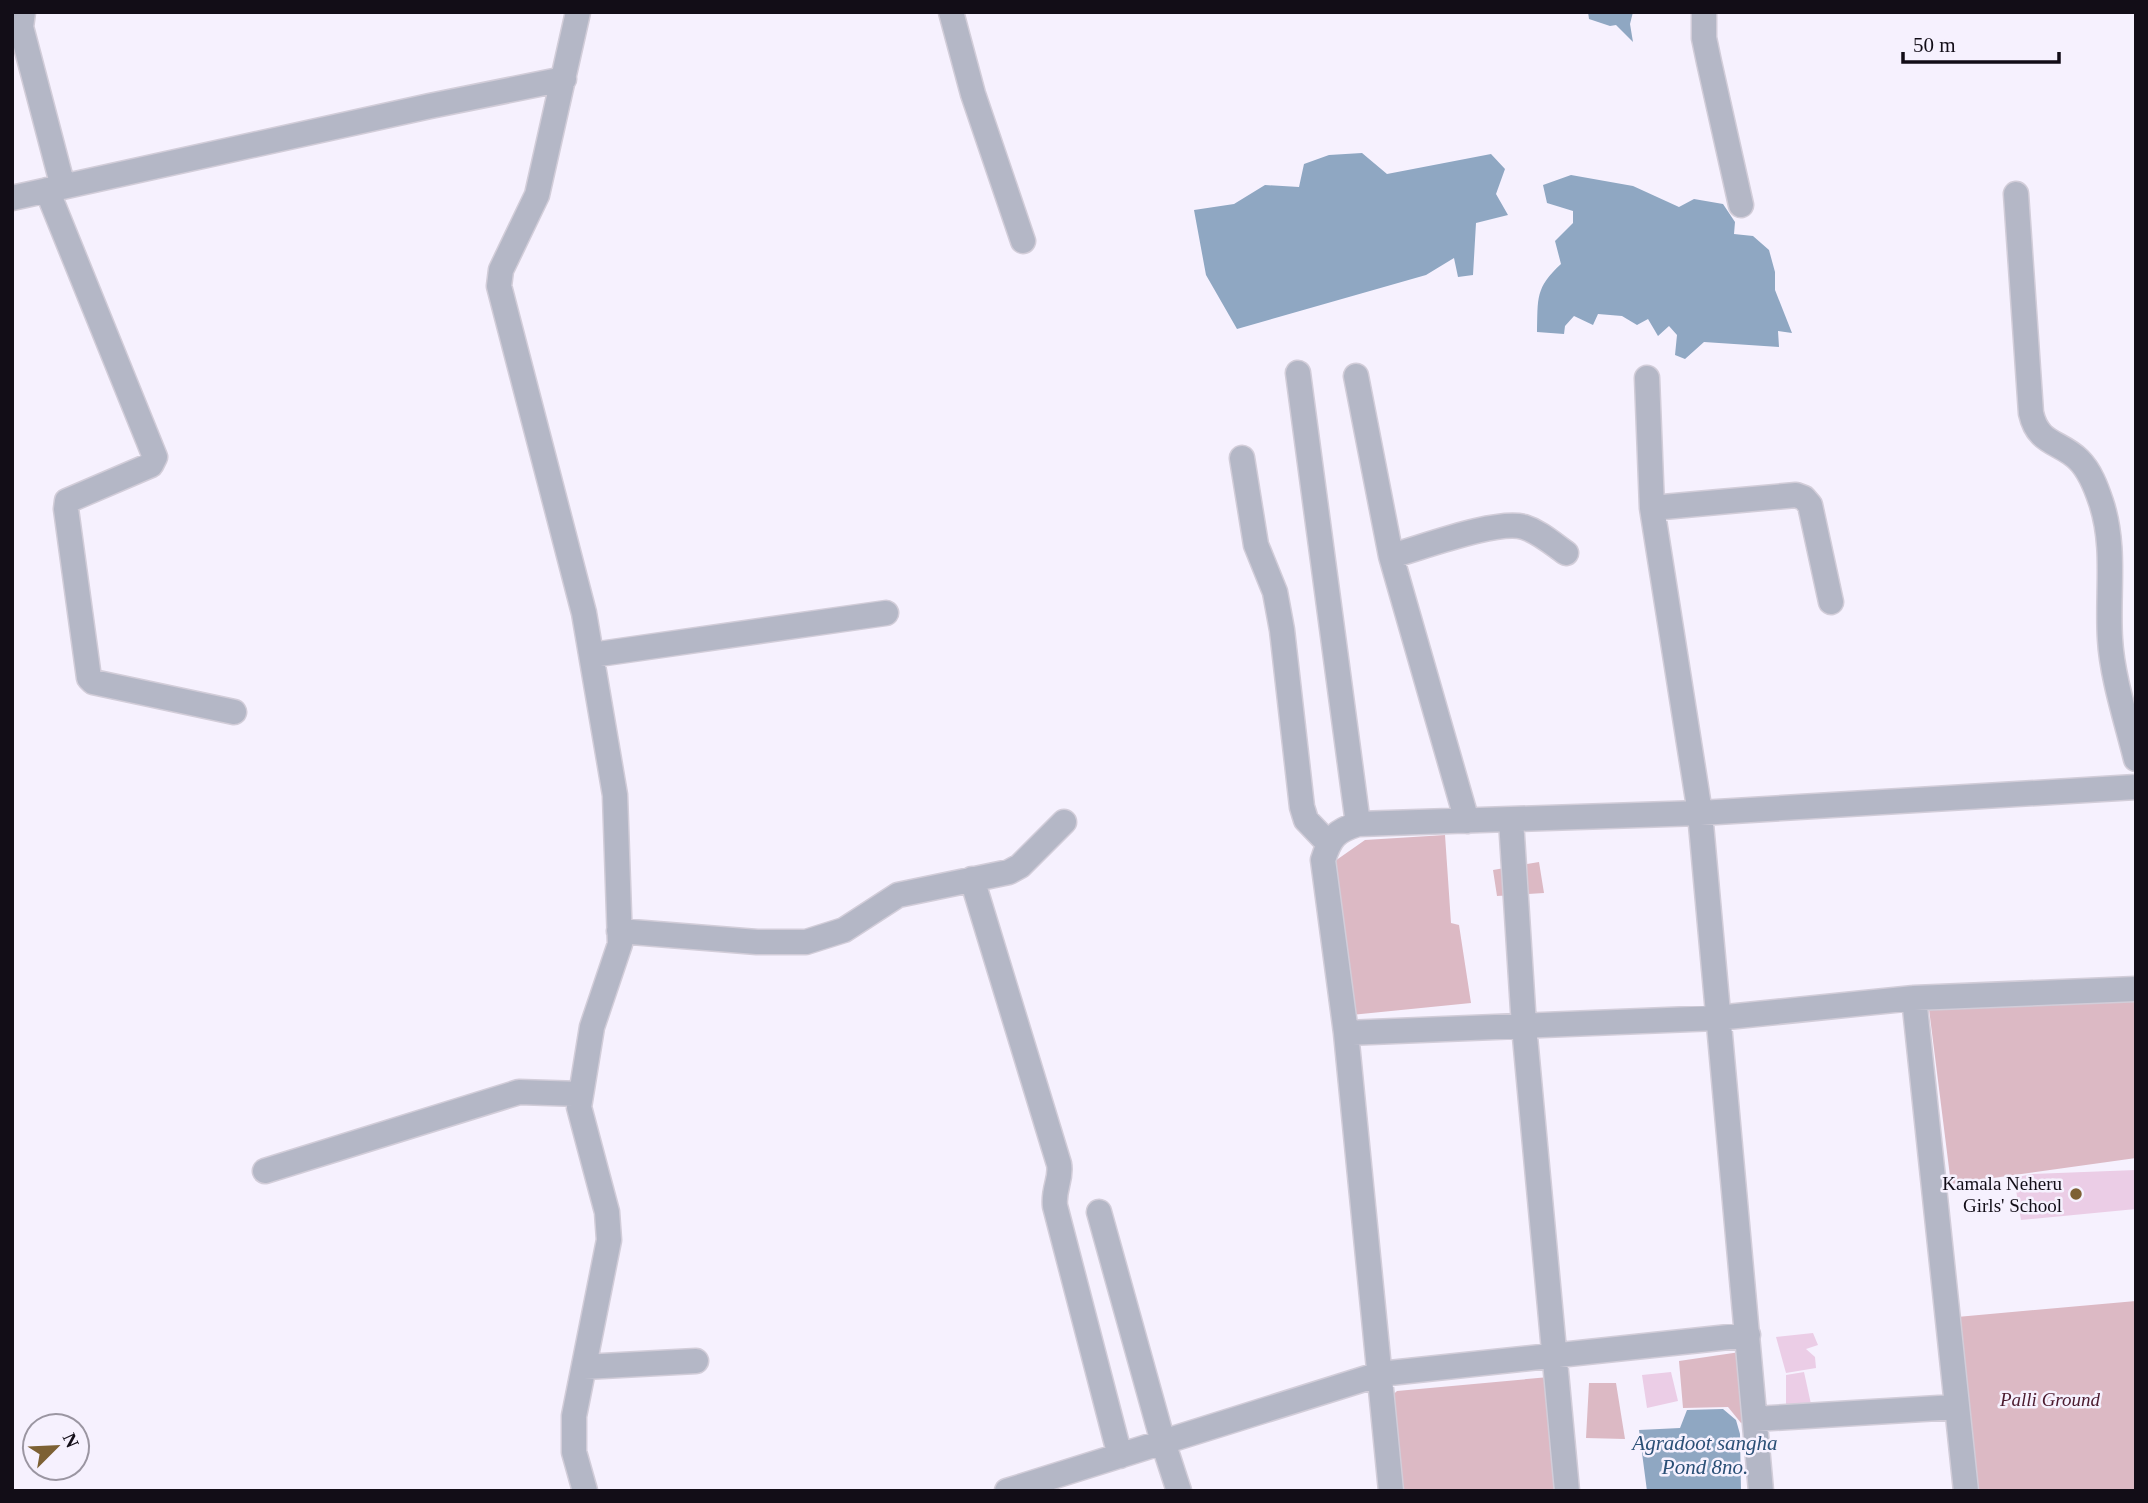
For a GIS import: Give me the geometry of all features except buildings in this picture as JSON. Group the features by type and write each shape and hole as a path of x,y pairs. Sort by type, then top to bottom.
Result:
{"street":[{"path":"23,12 21,27 55,188 155,457 151,465 67,501 89,678 93,682 234,712"},
{"path":"578,12 537,195 501,270 499,286 584,613 615,795 620,944 592,1027 580,1115 607,1212 610,1240 572,1436 577,1468 585,1491"},
{"path":"951,12 973,94 1023,241"},
{"path":"1704,12 1706,50 1741,205"},
{"path":"12,198 564,79"},
{"path":"2016,194 2031,413 2034,424 2044,438 2078,458 2090,474 2101,501 2108,529 2110,555 2110,640 2136,759"},
{"path":"1298,373 1358,824"},
{"path":"1356,376 1391,556 1466,821"},
{"path":"1647,378 1652,508 1700,813 1761,1491"},
{"path":"1242,458 1255,545 1275,592 1282,630 1302,807 1306,820 1328,843"},
{"path":"1652,508 1796,495 1804,498 1810,505 1830,602"},
{"path":"1391,556 1501,526 1522,527 1539,534 1566,553"},
{"path":"592,655 886,613"},
{"path":"1391,1491 1346,1033 1323,860 1328,843 1342,829 1358,824 1700,813 2136,787"},
{"path":"1511,820 1524,1026 1567,1491"},
{"path":"619,931 757,943 806,942 844,930 898,895 1009,872 1020,866 1064,822"},
{"path":"972,879 1059,1164 1060,1173 1054,1188 1055,1206 1120,1456"},
{"path":"1346,1033 1717,1018 1914,998 2136,989"},
{"path":"1914,998 1966,1491"},
{"path":"265,1171 519,1092 581,1094"},
{"path":"1099,1212 1163,1443 1179,1491"},
{"path":"1007,1491 1066,1482 1120,1456 1380,1374 1748,1335"},
{"path":"584,1367 696,1361"},
{"path":"1755,1419 1956,1407"}],"green space":[{"path":"1445,835 1451,923 1459,925 1471,1003 1351,1015 1335,861 1365,840"},
{"path":"1539,862 1544,893 1497,896 1493,870"},
{"path":"2136,995 2136,1158 1951,1184 1929,1009"},
{"name":"Palli Ground","path":"2136,1301 2136,1491 1970,1491 1957,1317"},
{"path":"1740,1352 1745,1420 1741,1423 1728,1407 1683,1408 1679,1361"},
{"path":"1560,1376 1567,1491 1394,1491 1385,1402 1397,1391"},
{"path":"1589,1383 1616,1383 1625,1439 1586,1438"}],"water":[{"path":"1588,12 1633,12 1630,24 1633,42 1616,25 1610,26 1589,19"},
{"path":"1362,153 1387,174 1491,154 1505,169 1496,194 1508,215 1476,223 1473,275 1458,277 1454,258 1426,275 1237,329 1206,275 1194,210 1234,204 1265,185 1299,187 1304,164 1329,155"},
{"path":"1571,175 1633,186 1679,207 1694,199 1723,204 1735,222 1734,234 1753,236 1769,250 1775,272 1775,290 1792,333 1778,331 1779,347 1704,342 1685,359 1675,355 1677,335 1669,326 1658,336 1648,319 1637,325 1622,316 1598,314 1593,325 1574,316 1565,326 1564,334 1537,332 1542,287 1561,264 1555,241 1573,223 1573,211 1547,203 1543,185"},
{"name":"Agradoot sangha Pond 8no.","path":"1723,1409 1736,1420 1740,1434 1741,1491 1647,1491 1639,1430 1680,1428 1687,1410"}],"place":[{"name":"Kamala Neheru Girls' School","path":"2076,1194"}]}
